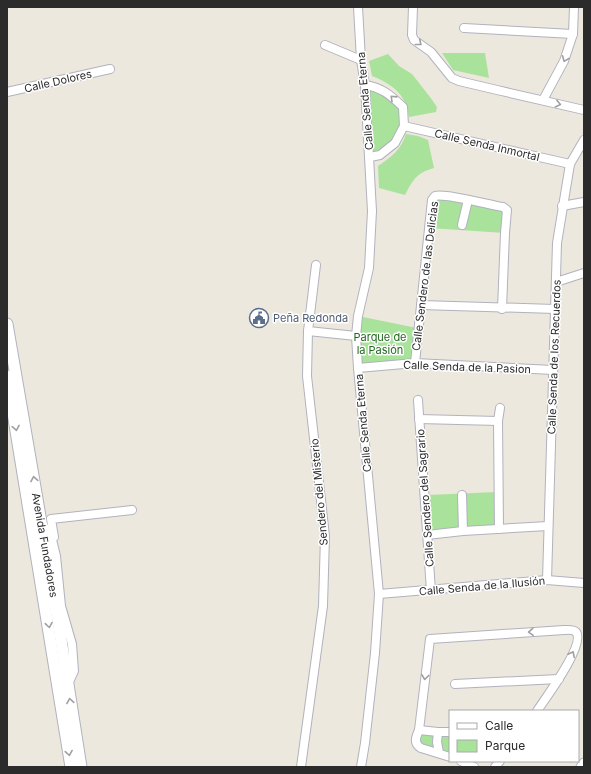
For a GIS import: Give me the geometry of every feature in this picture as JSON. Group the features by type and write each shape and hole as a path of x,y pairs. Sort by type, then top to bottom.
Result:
{"main road":[{"name":"Avenida Fundadores","path":"7,324 81,767"},
{"name":"Avenida Fundadores","path":"7,376 72,767"}],"street":[{"name":"Calle Senda Eterna","path":"358,7 361,60 365,85 370,157 372,211 369,268 358,316 356,336 379,594 375,653 362,767"},
{"path":"412,7 412,35 414,40 431,52 452,78 496,90 584,110"},
{"path":"543,100 564,61 573,34 574,7"},
{"path":"464,28 573,34"},
{"path":"325,45 361,60"},
{"name":"Calle Dolores","path":"7,92 110,69"},
{"path":"365,85 377,87 388,93 403,107 404,126 395,143 380,155 370,157"},
{"name":"Calle Senda Inmortal","path":"404,126 570,164"},
{"name":"Calle Senda de los Recuerdos","path":"547,580 557,243 570,164 584,140"},
{"name":"Calle Sendero de las Delicias","path":"415,363 433,197 440,195 504,207 508,210 505,233 502,309"},
{"path":"462,225 468,200"},
{"path":"562,206 584,202"},
{"name":"Sendero del Misterio","path":"301,767 323,606 325,536 307,376 308,331 316,265"},
{"path":"556,282 584,273"},
{"path":"421,305 502,309 555,309"},
{"path":"308,331 356,336"},
{"name":"Calle Senda de la Pasion","path":"358,368 415,363 553,370"},
{"name":"Calle Sendero del Sagrario","path":"418,400 431,591"},
{"path":"499,529 498,421 500,408"},
{"name":"Calle Sendero del Sagrario","path":"419,419 498,421"},
{"path":"462,495 463,531"},
{"path":"68,684 74,671 72,644 61,606 51,519 132,510"},
{"path":"41,523 51,536 56,556"},
{"path":"428,535 463,531 548,526"},
{"name":"Calle Senda de la Ilusión","path":"379,594 431,591 547,580 584,582"},
{"path":"449,757 421,748 416,745 415,742 419,730 430,639 564,630 574,631 578,637 575,649 559,679 538,710"},
{"path":"455,684 559,679"},
{"path":"419,730 449,732"},
{"path":"438,732 437,742 439,753"},
{"path":"463,762 474,767"},
{"path":"581,767 584,763"}],"green space":[{"path":"442,53 485,53 489,78 453,70"},
{"path":"388,54 399,66 412,74 437,107 436,112 409,117 407,106 400,95 387,83 372,76 369,61"},
{"path":"365,85 403,107 404,126 395,143 370,157"},
{"path":"406,134 418,136 428,140 434,168 419,175 410,185 405,195 379,188 378,166 398,149"},
{"path":"433,197 503,207 505,233 429,228"},
{"name":"Parque de la Pasión","path":"358,316 417,328 415,363 358,368"},
{"path":"496,492 496,527 431,533 428,495"},
{"path":"419,730 449,732 449,757 421,748"}],"place":[{"name":"Peña Redonda","path":"259,318"}]}
